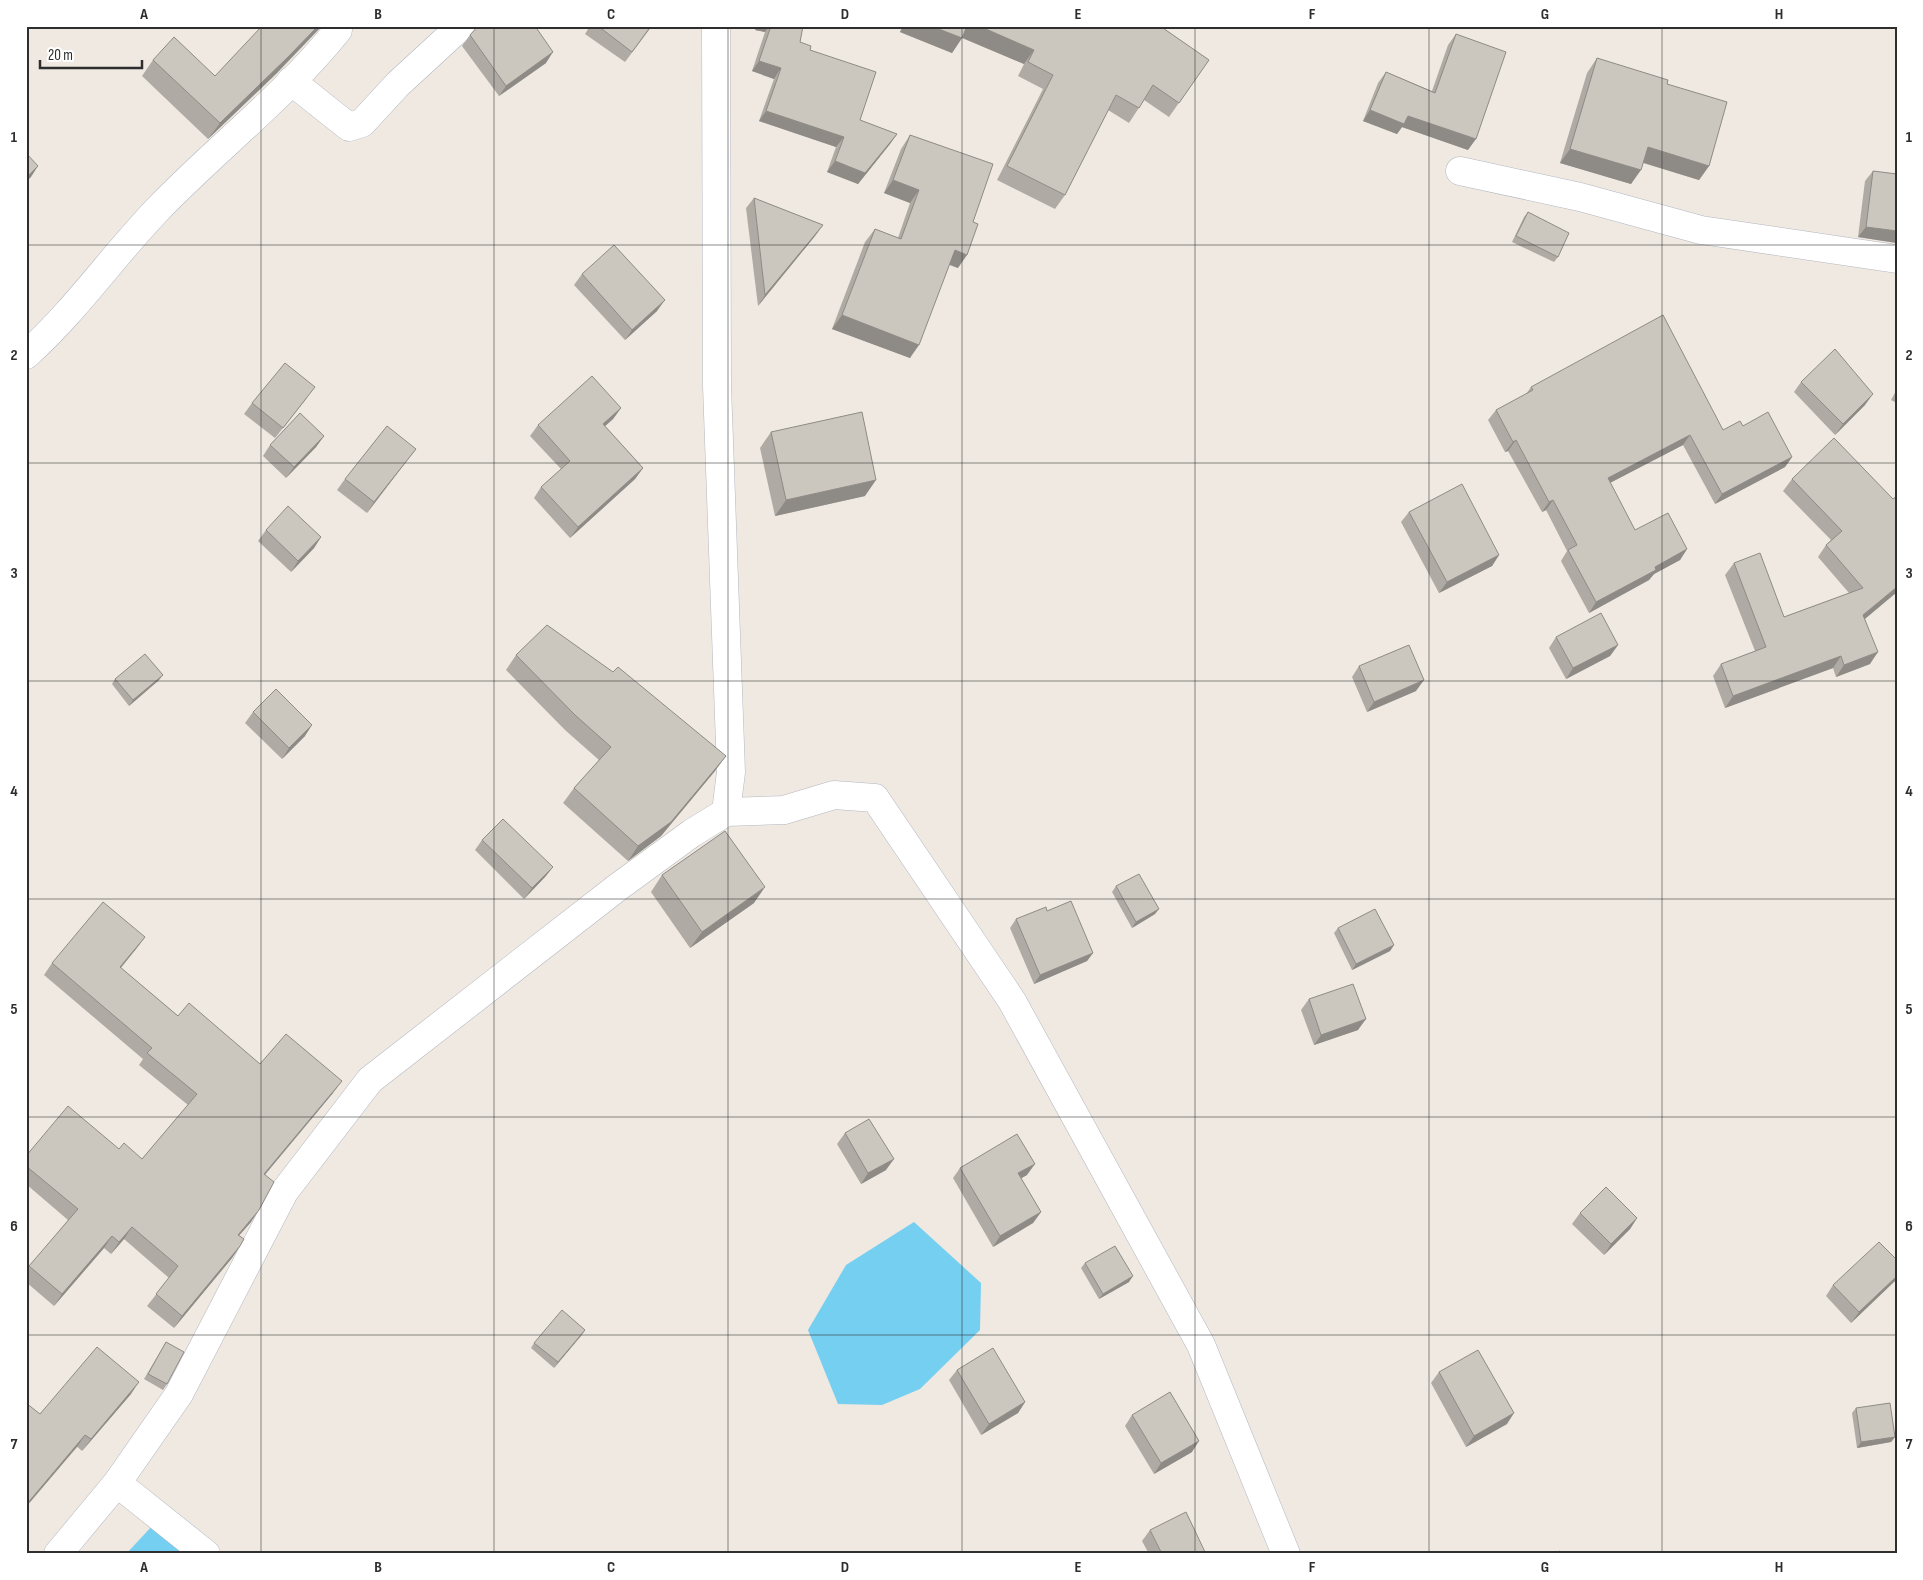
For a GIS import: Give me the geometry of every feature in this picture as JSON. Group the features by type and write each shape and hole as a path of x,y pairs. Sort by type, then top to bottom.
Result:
{"street":[{"path":"291,81 349,127 362,123 398,84 461,26"},
{"path":"716,26 717,386 730,772 726,812"},
{"path":"26,355 57,327 158,210 291,81 338,30"},
{"path":"1460,171 1580,198 1701,230 1897,259"},
{"path":"58,1554 117,1483 179,1394 284,1192 370,1080 610,893 692,833 726,812 784,810 834,795 876,798 1012,1001 1201,1345 1286,1554"},
{"path":"117,1483 206,1554"}],"water":[{"path":"914,1222 981,1283 980,1330 920,1389 882,1405 838,1404 808,1330 846,1265"},
{"path":"154,1524 193,1554 126,1554"}],"building":[{"path":"262,26 318,26 220,123 153,60 174,37 215,76"},
{"path":"478,26 535,26 553,52 506,86 470,35"},
{"path":"598,26 651,26 632,52"},
{"path":"771,26 803,26 800,42 811,46 810,50 876,72 860,120 897,134 865,173 835,161 844,137 766,111 781,68 759,61"},
{"path":"931,26 967,26 962,38"},
{"path":"979,26 1160,26 1209,60 1179,103 1153,85 1139,108 1116,95 1065,195 1007,166 1053,75 1028,62 1034,50"},
{"path":"1456,34 1506,52 1476,139 1408,116 1404,124 1370,110 1386,72 1435,93"},
{"path":"1597,58 1668,80 1667,84 1727,102 1709,166 1648,147 1641,170 1570,149"},
{"path":"910,135 993,164 973,222 978,224 967,255 955,250 919,345 842,315 875,229 901,239 919,190 893,180"},
{"path":"26,153 38,166 26,178"},
{"path":"1873,171 1897,174 1897,231 1866,227"},
{"path":"754,198 823,225 765,295"},
{"path":"1528,212 1569,233 1558,257 1516,236"},
{"path":"614,245 665,300 632,330 582,274"},
{"path":"1663,315 1723,430 1740,421 1743,426 1768,412 1792,457 1722,494 1690,435 1608,478 1635,530 1668,513 1687,549 1655,567 1656,570 1596,602 1568,550 1577,545 1553,500 1549,502 1516,440 1513,442 1496,410 1533,390 1531,387"},
{"path":"1835,349 1873,394 1843,424 1801,382"},
{"path":"285,363 315,387 283,428 252,403"},
{"path":"592,376 621,408 603,424 643,468 578,527 541,487 570,461 538,425"},
{"path":"862,412 876,480 786,500 771,432"},
{"path":"300,413 324,436 294,467 270,445"},
{"path":"387,426 416,449 374,502 345,479"},
{"path":"1834,438 1893,499 1897,496 1897,587 1863,615 1878,652 1844,665 1841,656 1733,696 1721,664 1766,647 1734,563 1760,553 1784,617 1863,588 1826,545 1842,531 1792,479"},
{"path":"1462,484 1499,555 1447,582 1409,512"},
{"path":"288,506 321,537 298,561 266,530"},
{"path":"1601,613 1618,645 1573,668 1556,637"},
{"path":"547,625 613,672 618,667 726,756 671,822 638,846 574,788 611,747 575,715 516,655"},
{"path":"1409,645 1424,680 1374,702 1359,666"},
{"path":"145,654 163,675 133,700 115,679"},
{"path":"276,689 312,725 289,748 253,712"},
{"path":"503,819 553,867 532,888 482,840"},
{"path":"725,831 765,887 702,932 662,875"},
{"path":"1139,874 1159,909 1136,922 1116,886"},
{"path":"1071,901 1093,953 1040,975 1016,919 1046,907 1047,911"},
{"path":"103,902 145,937 120,967 178,1016 189,1003 260,1064 286,1034 342,1081 264,1174 274,1182 259,1210 238,1235 244,1239 240,1246 182,1316 156,1294 178,1266 132,1227 119,1242 112,1236 62,1294 29,1266 78,1209 26,1166 26,1156 68,1106 119,1149 124,1143 142,1159 197,1094 147,1053 152,1048 52,963"},
{"path":"1375,909 1394,945 1356,964 1338,928"},
{"path":"1353,984 1366,1019 1321,1035 1309,999"},
{"path":"869,1119 894,1159 868,1173 845,1133"},
{"path":"1017,1134 1035,1164 1018,1173 1041,1212 1000,1236 960,1168"},
{"path":"1606,1187 1637,1218 1611,1244 1580,1213"},
{"path":"1879,1242 1897,1260 1897,1276 1859,1312 1833,1285"},
{"path":"1115,1246 1133,1276 1103,1294 1085,1263"},
{"path":"562,1310 585,1330 558,1362 534,1343"},
{"path":"166,1342 184,1352 167,1384 148,1374"},
{"path":"97,1347 139,1382 91,1439 85,1435 26,1505 26,1403 40,1414"},
{"path":"993,1348 1025,1402 989,1424 957,1370"},
{"path":"1478,1350 1514,1413 1474,1436 1439,1372"},
{"path":"1170,1392 1199,1441 1161,1463 1132,1415"},
{"path":"1890,1403 1895,1437 1861,1442 1856,1408"},
{"path":"1186,1512 1206,1554 1162,1554 1150,1530"}]}
